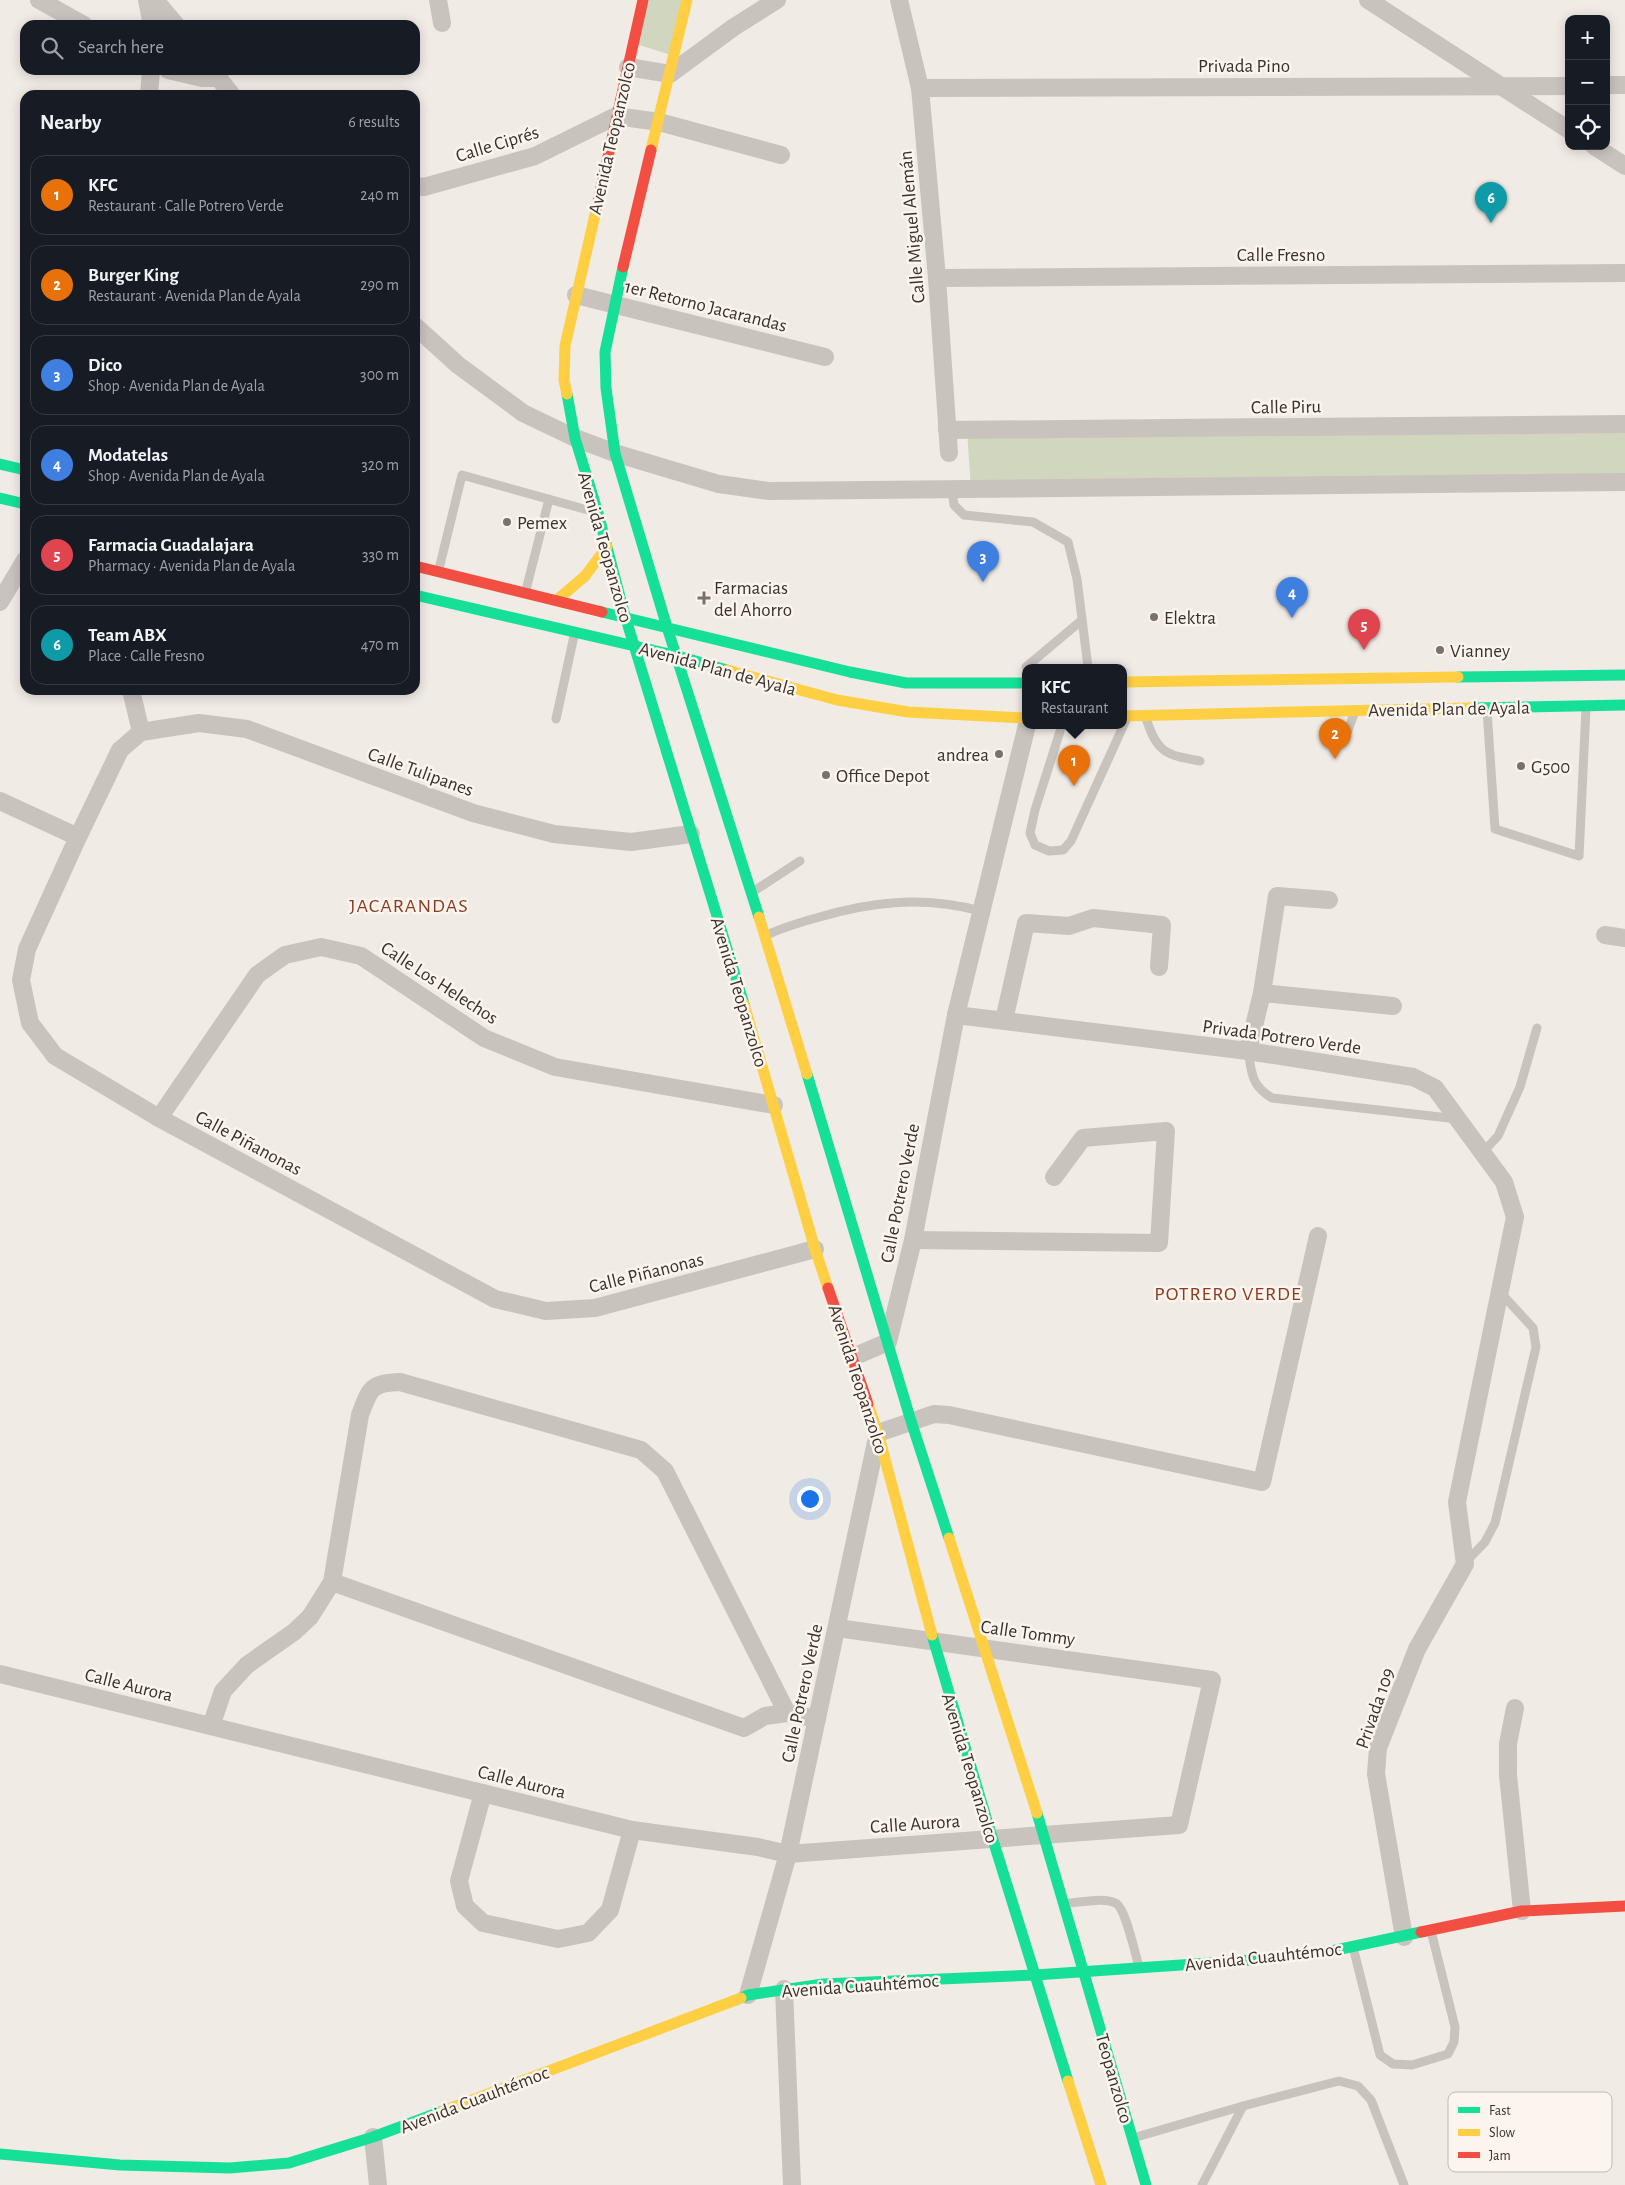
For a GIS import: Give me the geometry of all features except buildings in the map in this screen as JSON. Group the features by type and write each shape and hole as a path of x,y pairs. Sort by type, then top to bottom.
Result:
{"main road":[{"name":"Avenida Teopanzolco","path":"643,0 565,346 564,380 575,438 598,512 625,616 691,834 742,981 774,1106 815,1249 878,1433 933,1640 1034,1975"},
{"name":"Avenida Teopanzolco","path":"687,0 614,304 606,352 606,388 615,453 667,627 678,656 765,936 771,971 985,1647 1084,1970"},
{"path":"0,464 20,469"},
{"path":"0,498 20,503"},
{"path":"557,600 582,582 596,566 607,547"},
{"name":"Avenida Plan de Ayala","path":"420,567 850,672 906,683 1022,683"},
{"name":"Avenida Plan de Ayala","path":"420,596 678,656 837,700 908,712 1022,718"},
{"name":"Avenida Plan de Ayala","path":"1127,682 1625,675"},
{"name":"Avenida Plan de Ayala","path":"1127,716 1625,705"},
{"name":"Avenida Cuauhtémoc","path":"0,2154 120,2165 230,2168 289,2163 373,2137 748,1995 823,1984 1034,1975 1084,1970 1239,1961 1322,1953 1522,1911 1625,1906"},
{"name":"Teopanzolco","path":"1084,1970 1146,2185"},
{"path":"1034,1975 1101,2185"}],"street":[{"path":"39,0 75,20"},
{"path":"147,0 151,20"},
{"path":"155,0 172,20"},
{"path":"438,0 442,23"},
{"path":"628,67 670,74 734,27 778,0"},
{"name":"Calle Miguel Alemán","path":"899,0 920,88 937,278 949,453"},
{"path":"1368,0 1565,127"},
{"path":"149,90 151,75"},
{"path":"216,75 228,90"},
{"name":"Privada Pino","path":"920,88 1565,86"},
{"path":"1610,86 1625,86"},
{"path":"616,116 659,122 781,155"},
{"name":"Calle Ciprés","path":"420,186 535,156 616,116"},
{"path":"1600,150 1625,166"},
{"name":"Calle Fresno","path":"937,278 1625,273"},
{"name":"1er Retorno Jacarandas","path":"576,294 825,357"},
{"path":"420,331 458,365 523,413 575,438 615,453 719,484 769,491 1625,482"},
{"name":"Calle Piru","path":"947,430 1625,424"},
{"path":"0,602 20,568"},
{"path":"131,695 141,732"},
{"name":"Calle Tulipanes","path":"141,732 199,723 247,729 473,814 554,834 631,842 691,834"},
{"name":"Calle Potrero Verde","path":"888,1342 913,1240 956,1015 1026,729"},
{"name":"Calle Piñanonas","path":"141,732 120,750 27,949 21,980 30,1023 55,1056 159,1118 495,1299 546,1311 595,1308 815,1249"},
{"path":"0,801 78,837"},
{"path":"1248,1052 1262,993 1277,896 1329,900"},
{"path":"956,1015 1004,1020 1026,923 1069,926 1093,918 1162,925 1158,967"},
{"path":"1605,934 1625,938"},
{"name":"Calle Los Helechos","path":"159,1118 257,975 285,955 321,947 361,956 484,1038 555,1067 774,1106"},
{"path":"1262,993 1393,1006"},
{"name":"Privada Potrero Verde","path":"1004,1020 1248,1052 1413,1077 1436,1088 1504,1182 1515,1217 1457,1502 1465,1564"},
{"path":"913,1240 1159,1243 1166,1130 1083,1138 1054,1177"},
{"path":"878,1433 934,1414 949,1415 1262,1482 1318,1236"},
{"path":"852,1356 888,1342"},
{"path":"211,1726 223,1692 247,1665 294,1632 310,1617 332,1582 360,1415 368,1393 380,1383 400,1382 642,1450 665,1471 787,1714"},
{"name":"Calle Potrero Verde","path":"748,1995 788,1854 816,1719 838,1628 878,1433"},
{"name":"Privada 109","path":"1404,1937 1376,1774 1378,1748 1417,1649 1465,1564"},
{"path":"332,1582 744,1728 765,1716 787,1714 816,1719"},
{"name":"Calle Tommy","path":"838,1628 1212,1680"},
{"name":"Calle Aurora","path":"0,1674 632,1830 758,1847 788,1854 1178,1825 1212,1680"},
{"path":"1515,1708 1508,1744 1508,1775 1522,1911"},
{"path":"483,1793 459,1881 465,1906 483,1923 558,1939 588,1933 610,1910 632,1830"},
{"path":"784,1989 792,2185"},
{"path":"373,2137 378,2170 378,2185"}],"lane":[{"path":"438,572 462,475 598,512"},
{"path":"952,489 954,505 964,515 1032,522 1068,542 1077,579 1088,664"},
{"path":"526,592 549,499"},
{"path":"1031,664 1082,620"},
{"path":"556,718 574,632"},
{"path":"1009,683 1022,672"},
{"path":"1487,707 1495,829 1579,856 1586,706"},
{"path":"1347,733 1356,710"},
{"path":"1145,716 1152,739 1170,756 1200,761"},
{"path":"1061,729 1035,810 1030,833 1035,845 1049,851 1063,850 1071,841 1120,729"},
{"path":"751,893 800,861"},
{"path":"765,936 779,929 847,909 890,902 923,901 981,911"},
{"path":"1482,1153 1498,1136 1520,1087 1537,1028"},
{"path":"1248,1052 1253,1076 1259,1090 1272,1098 1458,1119"},
{"path":"1465,1564 1485,1542 1495,1523 1536,1346 1533,1328 1500,1292"},
{"path":"1064,1904 1105,1901 1117,1904 1122,1912 1140,1967"},
{"path":"1353,1947 1380,2055 1393,2064 1412,2065 1448,2054 1454,2042 1455,2028 1431,1931"},
{"path":"1133,2138 1243,2106 1339,2082 1358,2086 1371,2100 1404,2185"},
{"path":"1202,2185 1243,2106"}],"green space":[{"path":"643,0 687,0 674,56 633,43"},
{"path":"1625,424 1625,482 971,489 967,430"}],"traffic: fast":[{"path":"623,267 605,352 606,388 615,453 667,627 759,917"},
{"path":"567,394 575,438 598,513 625,616 744,1004"},
{"path":"0,464 20,469"},
{"path":"0,498 20,503"},
{"path":"420,596 678,656 727,670"},
{"path":"602,612 850,672 906,683 1022,683"},
{"path":"1458,677 1625,675"},
{"path":"1471,708 1625,705"},
{"path":"807,1074 911,1421 949,1538"},
{"path":"932,1635 988,1824 1068,2081"},
{"path":"1037,1813 1146,2185"},
{"path":"741,1998 748,1995 823,1984 1035,1975 1239,1961 1322,1953 1421,1932"},
{"path":"0,2154 120,2165 230,2168 289,2163 373,2137 443,2111"}],"traffic: slow":[{"path":"651,150 687,0"},
{"path":"567,394 564,380 565,346 597,206"},
{"path":"557,600 585,576 607,547"},
{"path":"727,670 837,700 908,712 1022,718"},
{"path":"1127,682 1458,677"},
{"path":"1127,716 1471,708"},
{"path":"759,917 807,1074"},
{"path":"744,1004 828,1288"},
{"path":"868,1404 878,1433 932,1635"},
{"path":"949,1538 1037,1813"},
{"path":"443,2111 741,1998"},
{"path":"1068,2081 1101,2185"}],"traffic: jam":[{"path":"597,206 643,0"},
{"path":"623,267 651,150"},
{"path":"420,567 602,612"},
{"path":"828,1288 868,1404"},
{"path":"1421,1932 1522,1911 1625,1906"}],"place":[{"name":"Team ABX","path":"1491,223"},
{"name":"Pemex","path":"507,522"},
{"name":"Dico","path":"983,582"},
{"name":"Farmacias del Ahorro","path":"704,598"},
{"name":"Elektra","path":"1154,617"},
{"name":"Modatelas","path":"1292,618"},
{"name":"Farmacia Guadalajara","path":"1364,650"},
{"name":"Vianney","path":"1440,650"},
{"name":"andrea","path":"999,754"},
{"name":"Burger King","path":"1335,759"},
{"name":"G500","path":"1521,766"},
{"name":"Office Depot","path":"826,775"},
{"name":"KFC","path":"1074,786"}],"district":[{"name":"JACARANDAS","path":"409,905"},
{"name":"POTRERO VERDE","path":"1228,1293"}]}
